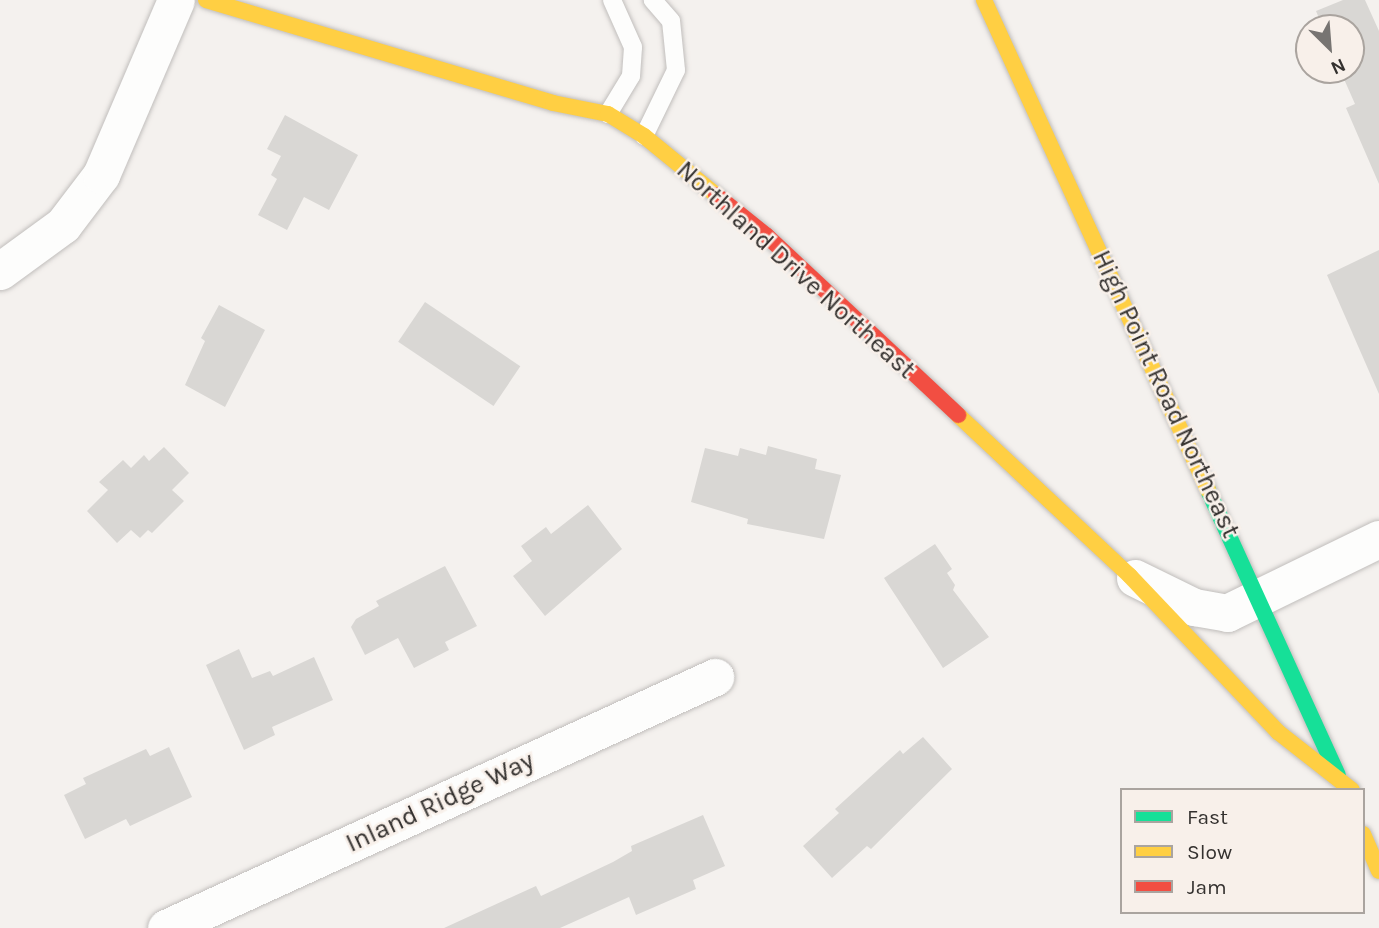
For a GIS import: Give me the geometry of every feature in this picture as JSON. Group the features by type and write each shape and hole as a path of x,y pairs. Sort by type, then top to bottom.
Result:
{"street":[{"path":"0,271 63,225 101,175 176,0"},
{"name":"Northland Drive Northeast","path":"206,0 553,103 608,114 644,136 767,236 1130,576 1278,732 1341,782"},
{"name":"High Point Road Northeast","path":"984,0 1259,596 1341,782"},
{"name":"Northland Drive Northeast","path":"1130,576 1194,607 1227,613 1379,539"},
{"name":"Inland Ridge Way","path":"166,928 715,677"},
{"path":"1365,839 1379,871"}],"lane":[{"path":"608,114 631,76 633,47 611,0"},
{"path":"644,136 676,70 671,21 653,0"}],"building":[{"path":"1343,0 1365,0 1379,31 1379,184 1346,108 1355,104 1346,84 1365,84 1365,14 1317,14 1316,11"},
{"path":"285,115 358,155 329,210 304,197 287,230 258,215 277,179 271,175 281,156 267,149"},
{"path":"1379,250 1379,394 1327,275"},
{"path":"425,302 520,366 493,406 398,342"},
{"path":"219,305 265,330 225,407 185,385 205,341 201,338"},
{"path":"768,446 817,459 815,469 841,475 824,539 747,524 748,519 691,502 705,448 738,456 740,448 766,455"},
{"path":"164,447 189,473 172,490 184,501 152,533 148,530 140,538 131,530 117,543 87,511 108,490 99,482 123,460 131,468 144,455 149,461"},
{"path":"588,505 622,549 545,616 513,576 532,561 521,546 546,527 551,534"},
{"path":"935,544 952,569 947,573 955,585 953,590 989,637 943,668 884,578"},
{"path":"445,566 477,626 445,642 449,650 414,668 398,638 365,655 351,627 356,619 379,606 376,601"},
{"path":"239,649 252,678 270,671 273,676 314,657 333,700 272,727 275,735 244,750 206,665"},
{"path":"923,737 952,769 871,849 867,846 832,878 803,846 839,813 835,809 900,750 903,754"},
{"path":"169,747 192,797 130,826 126,819 85,839 64,795 86,784 83,778 146,749 150,756"},
{"path":"703,815 725,866 693,880 696,889 636,915 629,897 560,928 444,928 536,886 541,896 613,862 632,851 631,846"}],"traffic: fast":[{"path":"1208,490 1338,775"}],"traffic: slow":[{"path":"206,0 553,103 608,114 644,136 716,195"},
{"path":"984,0 1208,490"},
{"path":"958,415 1130,576 1278,732 1349,788"},
{"path":"1365,839 1379,871"}],"traffic: jam":[{"path":"716,195 767,236 958,415"}]}
